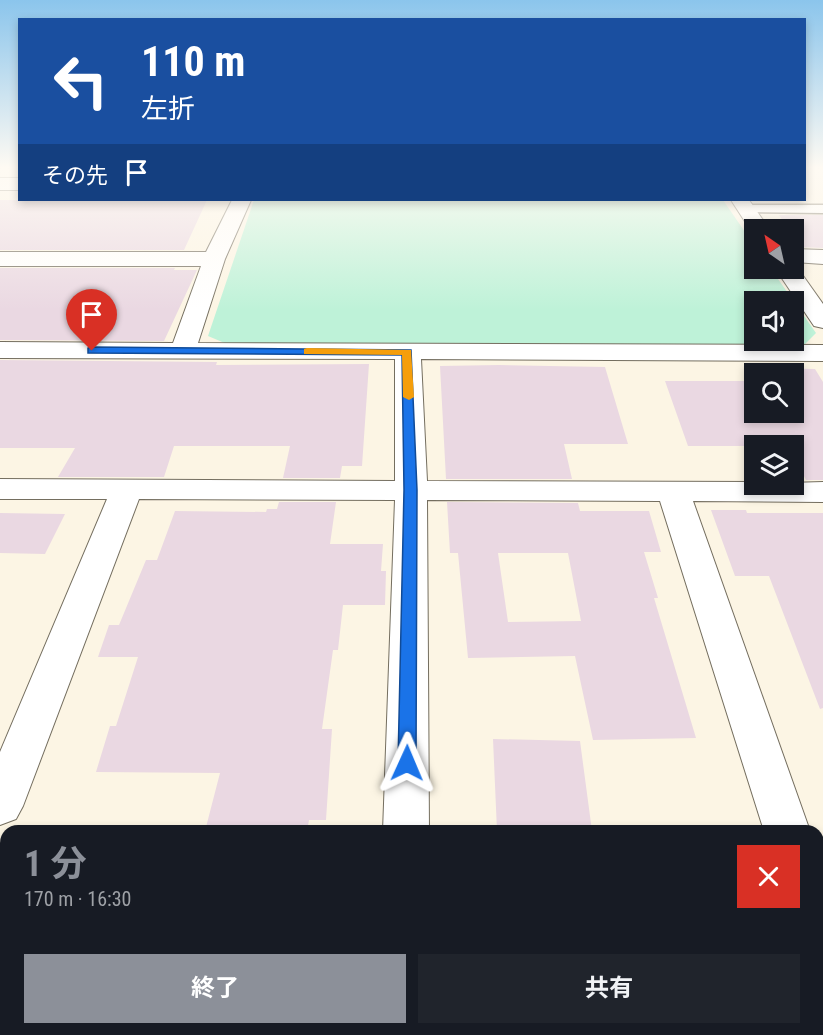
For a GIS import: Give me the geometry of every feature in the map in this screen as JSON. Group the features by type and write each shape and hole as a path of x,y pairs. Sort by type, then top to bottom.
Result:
{"street":[{"path":"183,351 214,259 234,214"},
{"path":"804,256 823,256"},
{"path":"0,259 214,259"},
{"path":"794,279 823,321"},
{"path":"0,350 823,353"},
{"path":"406,825 411,490 408,352"},
{"path":"0,806 127,488"},
{"path":"0,489 823,492"},
{"path":"672,491 785,825"}],"green space":[{"path":"249,214 733,214 744,230 744,279 778,279 786,291 744,291 744,344 227,344 208,336"},
{"path":"804,316 816,333 804,344"}],"building":[{"path":"0,214 200,214 184,250 0,250"},
{"path":"779,215 823,215 823,248 804,247 804,219 782,219"},
{"path":"0,268 197,270 164,341 0,340"},
{"path":"0,360 217,362 216,365 369,364 362,466 342,466 340,478 283,478 290,446 174,446 164,477 58,477 75,448 0,448"},
{"path":"440,366 605,367 628,444 564,444 572,479 446,479"},
{"path":"804,369 815,369 823,382 823,480 806,480 804,476 804,435 744,435 744,446 688,446 665,381 744,381 744,423 804,423"},
{"path":"279,502 336,502 330,544 383,544 381,571 386,571 385,605 343,605 338,650 333,650 322,729 332,729 326,820 309,820 308,825 207,825 220,773 96,772 110,726 116,726 138,657 98,657 109,625 119,625 146,560 157,560 175,511 266,512 267,509 277,509"},
{"path":"447,502 578,503 580,511 649,511 661,552 644,552 658,598 654,598 696,738 593,740 575,656 468,658 458,553 450,553","holes":["498,553 568,553 581,621 508,622"]},
{"path":"711,510 746,510 747,513 823,513 823,708 820,709 769,576 735,576"},
{"path":"0,513 65,514 45,554 0,553"},
{"path":"493,739 580,741 591,825 497,825"}],"slow traffic":[{"path":"307,351 408,352 409,397"}],"route":[{"path":"92,351 408,352 411,490 407,763"}]}
